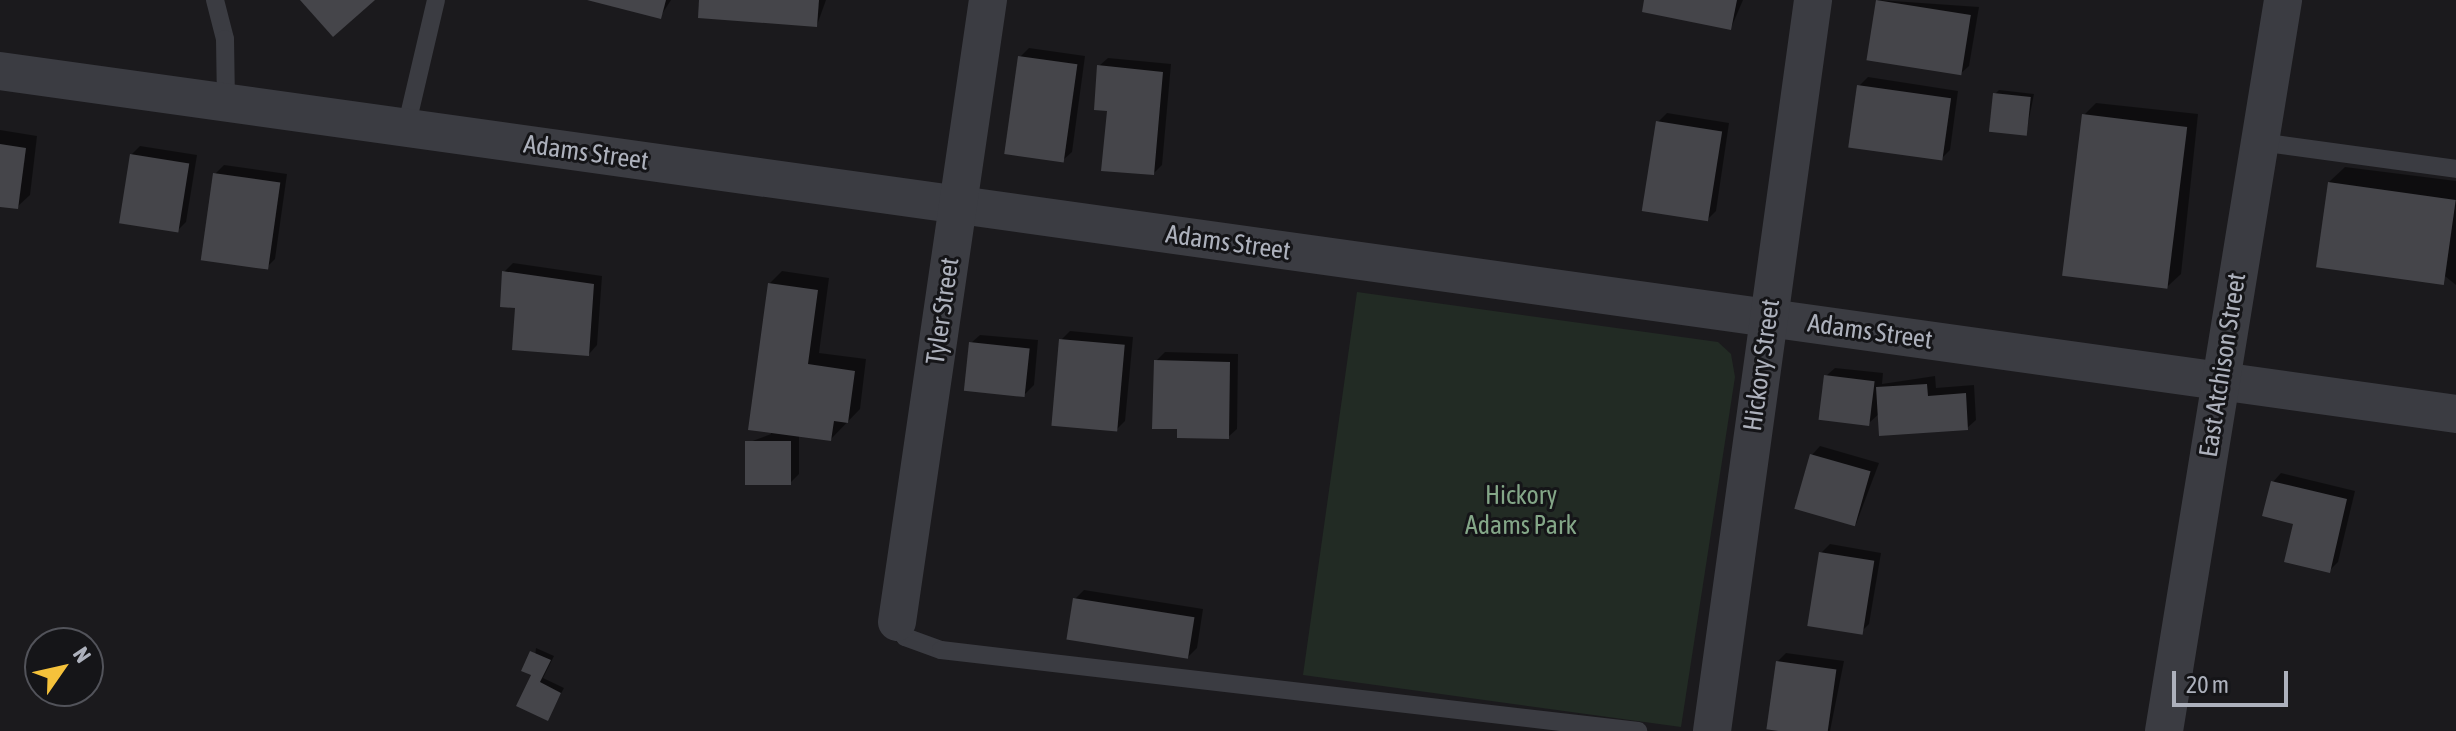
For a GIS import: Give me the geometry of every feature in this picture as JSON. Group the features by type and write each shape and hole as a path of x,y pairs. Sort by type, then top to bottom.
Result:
{"street":[{"name":"Tyler Street","path":"897,622 988,0"},
{"name":"Hickory Street","path":"1712,731 1813,0"},
{"name":"East Atchison Street","path":"2164,731 2283,0"},
{"name":"Adams Street","path":"0,71 2456,414"}],"lane":[{"path":"215,0 226,103"},
{"path":"406,128 436,0"},
{"path":"2260,142 2456,169"},
{"path":"897,622 905,637 941,650 1638,731"}],"green space":[{"name":"Hickory Adams Park","path":"1357,292 1718,342 1731,354 1735,377 1681,727 1303,675"}],"building":[{"path":"300,0 375,0 333,37"},
{"path":"587,0 666,0 661,19"},
{"path":"699,0 819,0 817,27 698,18"},
{"path":"1644,0 1737,0 1731,30 1642,12"},
{"path":"1876,0 1971,15 1961,75 1866,60"},
{"path":"1018,56 1077,64 1064,162 1004,154"},
{"path":"1097,65 1163,72 1154,175 1101,171 1107,111 1094,110"},
{"path":"1857,85 1951,98 1942,161 1848,147"},
{"path":"1993,93 2031,97 2027,136 1989,132"},
{"path":"2082,114 2187,127 2167,289 2062,276"},
{"path":"1656,121 1722,131 1708,221 1642,211"},
{"path":"0,144 26,148 18,209 0,207"},
{"path":"130,154 189,163 178,233 119,223"},
{"path":"213,173 280,182 268,270 201,260"},
{"path":"2328,182 2456,200 2444,285 2316,267"},
{"path":"502,271 594,284 589,356 512,350 515,308 500,307"},
{"path":"768,283 818,290 808,364 855,371 848,423 834,421 831,441 748,430"},
{"path":"1059,339 1125,345 1117,431 1051,426"},
{"path":"969,342 1030,348 1025,397 964,391"},
{"path":"1154,360 1230,362 1229,439 1177,438 1177,429 1152,429"},
{"path":"1824,375 1875,381 1869,426 1819,420"},
{"path":"1927,384 1928,396 1966,393 1968,430 1879,436 1876,387"},
{"path":"745,441 791,441 791,485 745,485"},
{"path":"1810,454 1871,471 1855,526 1794,509"},
{"path":"2271,481 2347,499 2330,573 2284,562 2293,524 2262,516"},
{"path":"1819,552 1874,561 1863,635 1807,626"},
{"path":"1073,598 1194,617 1188,659 1066,639"},
{"path":"530,651 551,660 540,682 561,693 548,721 516,706 531,675 521,671"},
{"path":"1776,661 1836,669 1828,731 1766,729"}]}
